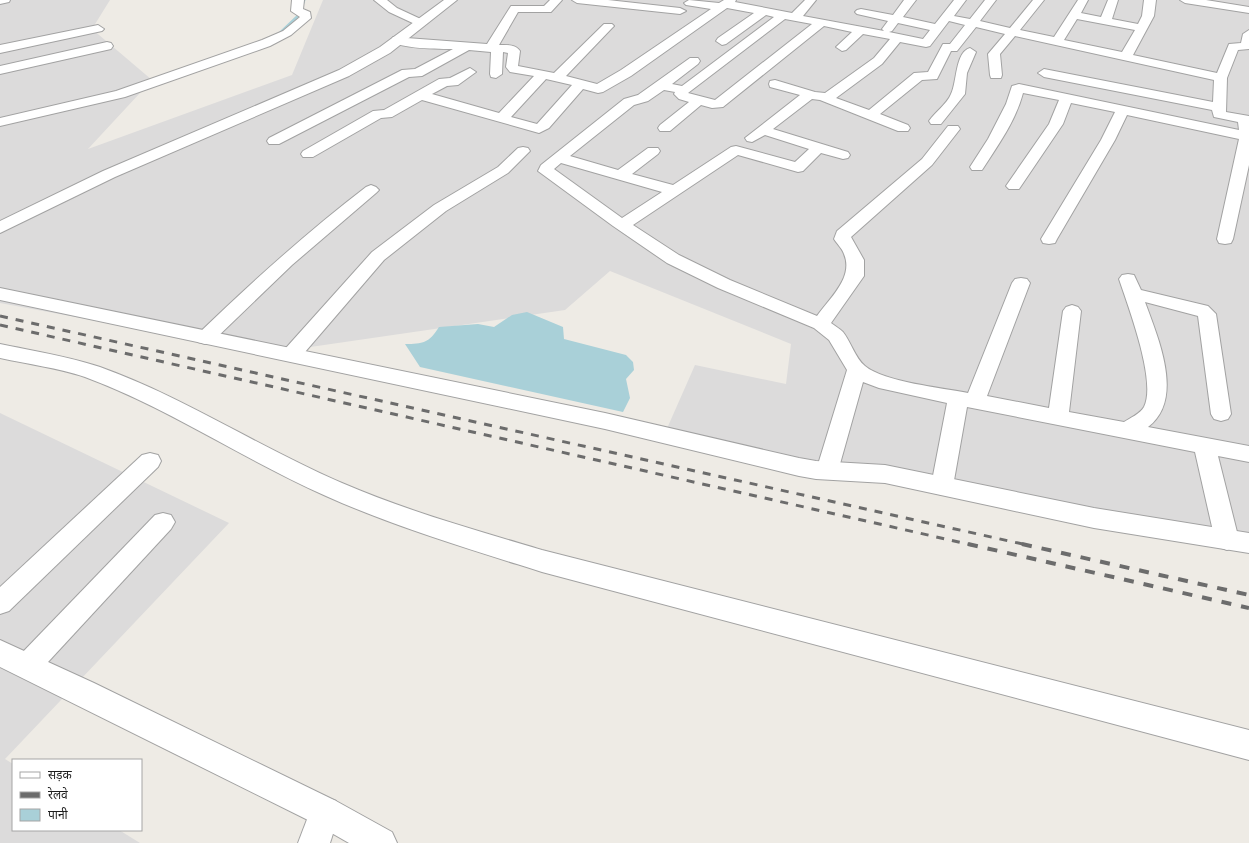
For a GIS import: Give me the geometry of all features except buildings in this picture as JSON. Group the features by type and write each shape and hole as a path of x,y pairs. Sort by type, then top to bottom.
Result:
{"street":[{"path":"0,1 5,0"},
{"path":"0,122 134,90 262,44 287,33 306,17 306,14 300,12 298,0"},
{"path":"380,0 393,10 421,23"},
{"path":"0,228 109,174 344,73 384,50 451,0"},
{"path":"662,85 683,90 789,16 809,0"},
{"path":"842,47 855,29 861,12 859,10 868,0"},
{"path":"884,34 910,0"},
{"path":"926,43 960,0"},
{"path":"871,115 919,76 932,76 950,47 991,0"},
{"path":"996,75 995,52 1039,0"},
{"path":"1057,42 1083,0"},
{"path":"1099,52 1108,38 1113,0"},
{"path":"1126,58 1148,16 1150,0"},
{"path":"1185,0 1249,10"},
{"path":"690,3 726,4 994,56"},
{"path":"496,74 494,48 515,8 544,10 553,4 634,15"},
{"path":"397,40 422,44 494,48 514,51 513,69 557,77 596,89 603,88 726,4"},
{"path":"571,6 680,11"},
{"path":"722,41 764,12"},
{"path":"861,12 937,28"},
{"path":"1075,14 1141,28"},
{"path":"947,18 1221,78"},
{"path":"683,90 682,95 714,104 721,102 822,22"},
{"path":"557,77 590,46 608,26"},
{"path":"0,49 98,29"},
{"path":"1225,239 1239,172 1246,154 1247,119 1222,115 1218,112 1221,78 1234,46 1246,46 1249,34"},
{"path":"825,98 878,60 898,37"},
{"path":"0,70 107,46"},
{"path":"274,141 407,73 418,73 468,47"},
{"path":"936,121 958,94 961,73 970,52"},
{"path":"694,61 641,99 629,102 546,168 546,171 672,259 724,284 822,324 836,336 856,370 879,380 895,385 966,400 1249,454"},
{"path":"308,154 378,114 387,114 444,82 454,82 470,72"},
{"path":"1044,73 1218,107"},
{"path":"502,118 543,74"},
{"path":"420,95 541,128 580,84"},
{"path":"775,84 825,98 903,128"},
{"path":"977,167 995,139 1012,104 1017,88 1067,97 1247,136"},
{"path":"810,94 757,134 843,155"},
{"path":"1014,186 1056,124 1067,97"},
{"path":"665,128 699,100"},
{"path":"1049,239 1108,140 1123,109"},
{"path":"308,124 342,134"},
{"path":"822,324 855,276 856,264 852,250 842,239 843,235 927,162 953,128"},
{"path":"622,225 736,150 799,168 818,148"},
{"path":"292,354 378,256 440,208 503,170 523,151"},
{"path":"620,175 653,151"},
{"path":"559,158 674,190"},
{"path":"205,338 294,253 328,223 371,190"},
{"path":"942,486 966,400 1021,282"},
{"path":"1127,431 1149,415 1157,400 1158,389 1155,366 1131,287 1202,310 1207,314 1221,414"},
{"path":"0,294 205,338 292,354 605,421 800,467 827,471 885,474 1101,519 1249,544"},
{"path":"1058,418 1072,311"},
{"path":"0,351 93,372 196,419 306,477 360,501 427,525 535,559 1249,746"},
{"path":"827,471 856,370"},
{"path":"1205,446 1227,540"},
{"path":"0,603 150,461"},
{"path":"27,666 163,522"},
{"path":"0,653 325,812 381,843"},
{"path":"314,843 325,812"}],"shaded area":[{"path":"0,0 110,0 92,29 152,80 88,149 292,75 323,0 1249,0 1249,552 665,433 695,365 786,384 791,344 610,271 565,310 269,353 0,303"},
{"path":"0,413 229,523 5,759 12,763 12,831 121,831 140,843 0,843"}],"water":[{"path":"527,312 563,327 564,339 626,355 633,362 634,370 626,379 630,398 623,412 420,367 405,344 425,342 439,327 478,324 494,327 512,315"}],"waterway":[{"path":"278,35 298,16 304,0"}],"railway":[{"path":"0,316 1027,545"},
{"path":"0,325 972,545"},
{"path":"968,544 1249,608"},
{"path":"1022,544 1249,595"}]}
